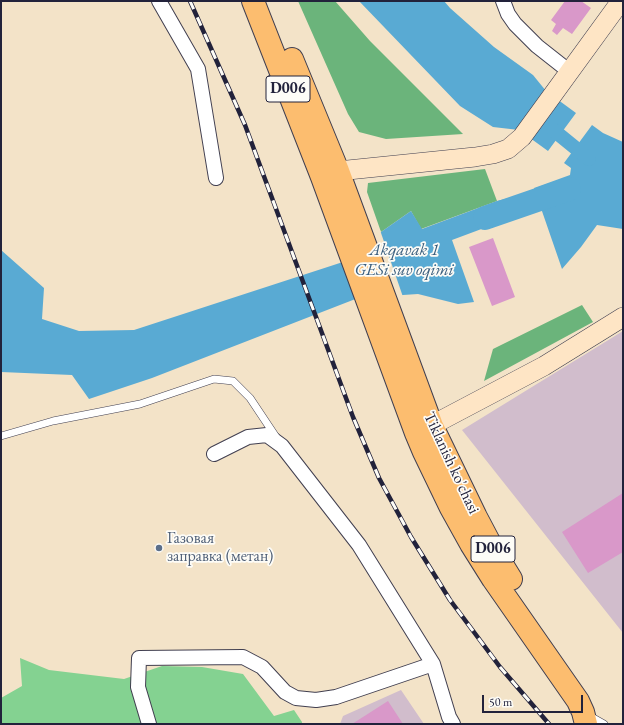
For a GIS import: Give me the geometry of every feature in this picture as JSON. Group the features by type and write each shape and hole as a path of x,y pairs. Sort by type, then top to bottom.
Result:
{"main road":[{"name":"D006","path":"253,1 330,174"},
{"name":"D006","path":"268,1 330,174"},
{"name":"Tiklanish ko'chasi","path":"330,174 424,430"},
{"name":"D006","path":"424,430 451,508 471,544 493,579 592,721"}],"street":[{"path":"159,1 198,70 216,178"},
{"path":"503,1 508,14 515,24 537,46 570,72"},
{"path":"330,174 493,154 508,149 522,137 621,1"},
{"path":"424,430 544,366 623,317"},
{"path":"214,454 248,437 267,435 282,446 359,545 433,664 449,718 453,724"},
{"path":"149,724 138,687 139,658 243,657 262,667 285,692 296,698 316,700 336,697 433,664"}],"lane":[{"path":"1,436 53,421 140,404 214,379 233,381 250,398 282,446"}],"shaded area":[{"path":"623,331 623,633 462,430"},
{"path":"401,690 424,724 340,724 343,716"}],"green space":[{"path":"298,1 335,1 370,41 463,134 386,139 359,132 348,114"},
{"path":"485,169 497,201 421,229 411,211 381,232 367,192 368,183"},
{"path":"582,305 593,322 484,381 493,349"},
{"path":"20,658 49,670 124,679 162,666 202,667 243,674 274,716 294,710 302,724 1,724 1,698 22,686"}],"water":[{"path":"359,1 444,1 494,47 533,75 546,91 576,113 548,151 519,130 493,127 460,106"},
{"path":"592,125 603,133 623,142 623,229 597,225 562,269 534,188 570,175 571,168 564,163"},
{"name":"Akqavak 1 GESi suv oqimi","path":"513,197 519,215 452,240 474,302 458,304 418,294 358,298 152,378 89,399 72,375 1,372 1,250 44,288 42,319 79,331 134,330 346,261 381,232 411,211 422,229 497,201"}],"pier":[{"path":"380,230 403,297 359,300 345,259"}],"building":[{"path":"565,1 581,1 591,8 572,34 563,28 557,35 552,31 556,24 551,20"},
{"path":"493,238 515,297 492,306 469,247"},
{"path":"623,493 623,552 588,573 562,532"},
{"path":"388,701 403,724 352,724"}],"waterway":[{"path":"546,124 589,159"},
{"path":"485,218 569,189"}],"railway":[{"path":"190,1 245,125 353,417 379,478 411,537 450,600 500,667 549,724"}],"place":[{"name":"Газовая заправка (метан)","path":"159,548"}]}
